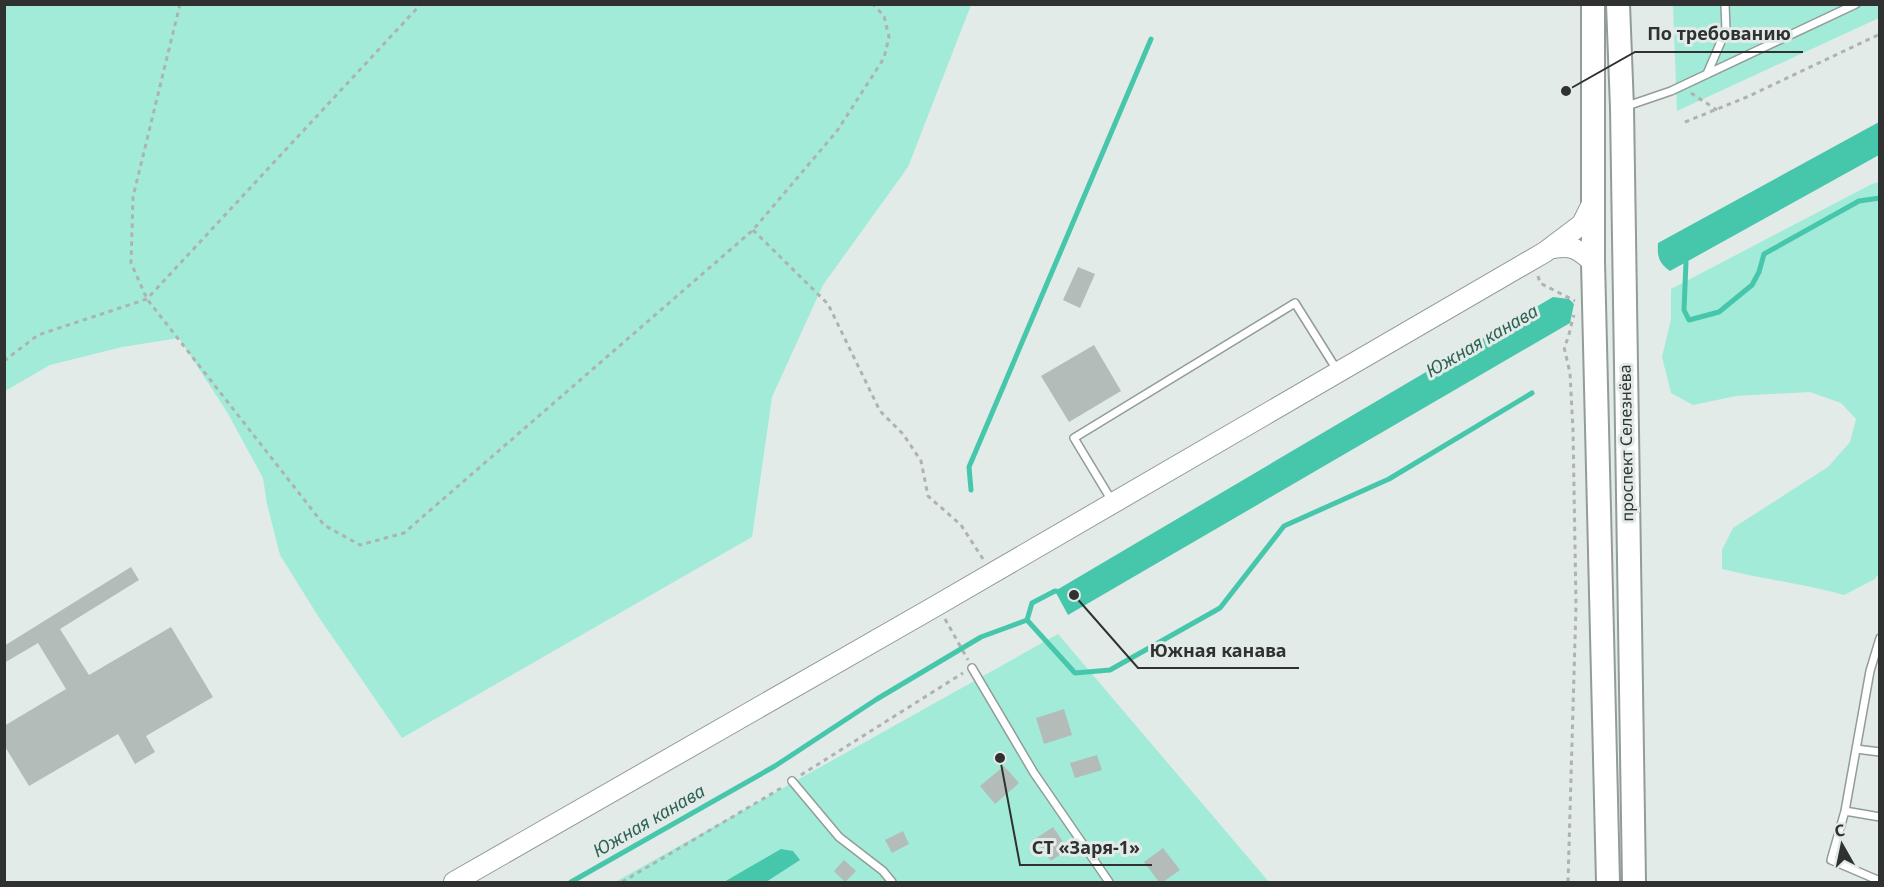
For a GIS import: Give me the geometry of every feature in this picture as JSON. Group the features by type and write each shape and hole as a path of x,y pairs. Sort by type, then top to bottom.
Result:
{"main road":[{"name":"проспект Селезнёва","path":"1593,4 1593,262 1608,882"},
{"name":"проспект Селезнёва","path":"1618,4 1622,108 1634,882"},
{"path":"454,882 1553,248 1582,224 1593,202"},
{"path":"1553,248 1567,246 1578,250 1593,262"}],"lane":[{"path":"1707,74 1726,30 1725,4"},
{"path":"1622,108 1682,86 1856,4"},
{"path":"1113,503 1074,438 1295,303 1339,372"},
{"path":"1880,638 1870,671 1845,810 1831,860 1880,881"},
{"path":"972,668 1034,773 1109,882"},
{"path":"1856,749 1880,752"},
{"path":"792,781 839,837 883,871 892,882"},
{"path":"1845,810 1880,817"}],"path":[{"path":"180,4 133,197 131,263 147,298 324,525 360,545 404,533 753,230 837,131 884,58 889,37 884,16 873,4"},
{"path":"4,361 38,335 91,319 147,298 421,4"},
{"path":"1685,122 1717,110 1880,34"},
{"path":"1682,86 1717,110"},
{"path":"753,230 828,304 880,411 903,434 921,461 928,496 961,525 984,561"},
{"path":"1546,272 1537,277 1540,283 1574,298 1577,306 1570,327 1570,336 1564,347 1570,373 1573,430 1576,605 1568,882"},
{"path":"953,634 972,668"}],"shaded area":[{"path":"4,5 971,5 908,167 823,285 772,397 752,537 402,738 318,616 280,555 263,478 227,412 179,338 122,347 50,365 5,391"},
{"path":"1673,5 1879,5 1879,18 1677,111"},
{"path":"1879,182 1879,573 1875,579 1844,595 1722,569 1722,550 1733,528 1828,467 1850,442 1856,419 1841,403 1810,392 1736,396 1693,405 1671,393 1662,357 1671,319 1671,289"},
{"path":"1058,634 1269,882 615,882"}],"water":[{"path":"1879,122 1879,155 1670,271 1661,262 1658,256 1658,243"},
{"path":"1553,297 1569,299 1574,304 1570,323 1068,615 1055,591"},
{"path":"781,849 793,851 800,860 766,882 724,882"}],"building":[{"path":"1078,267 1095,274 1080,308 1063,300"},
{"path":"1094,345 1121,391 1069,422 1041,376"},
{"path":"131,567 139,580 60,629 89,675 171,627 213,697 146,736 155,752 135,764 118,734 29,786 4,745 4,726 66,689 38,643 4,663 4,646"},
{"path":"1064,709 1072,735 1044,744 1036,718"},
{"path":"1097,755 1102,770 1075,778 1070,763"},
{"path":"1004,766 1019,783 995,804 980,786"},
{"path":"1053,827 1068,849 1051,861 1035,839"},
{"path":"903,831 909,844 892,853 885,840"},
{"path":"1163,848 1180,870 1163,882 1159,882 1144,862"},
{"path":"844,860 856,871 845,882 834,871"}],"waterway":[{"path":"971,490 969,467 1151,39"},
{"path":"1684,258 1686,262 1684,310 1689,320 1719,312 1752,285 1759,272 1764,254 1859,201 1880,198"},
{"path":"1027,620 1075,673 1110,670 1220,608 1284,526 1389,479 1532,393"},
{"name":"Южная канава","path":"571,882 775,766 877,699 981,637 1027,620 1032,603 1055,591 1061,592"}],"place":[{"name":"По требованию","path":"1566,91"},
{"name":"Южная канава","path":"1074,595"},
{"name":"СТ «Заря-1»","path":"1000,758"}]}
